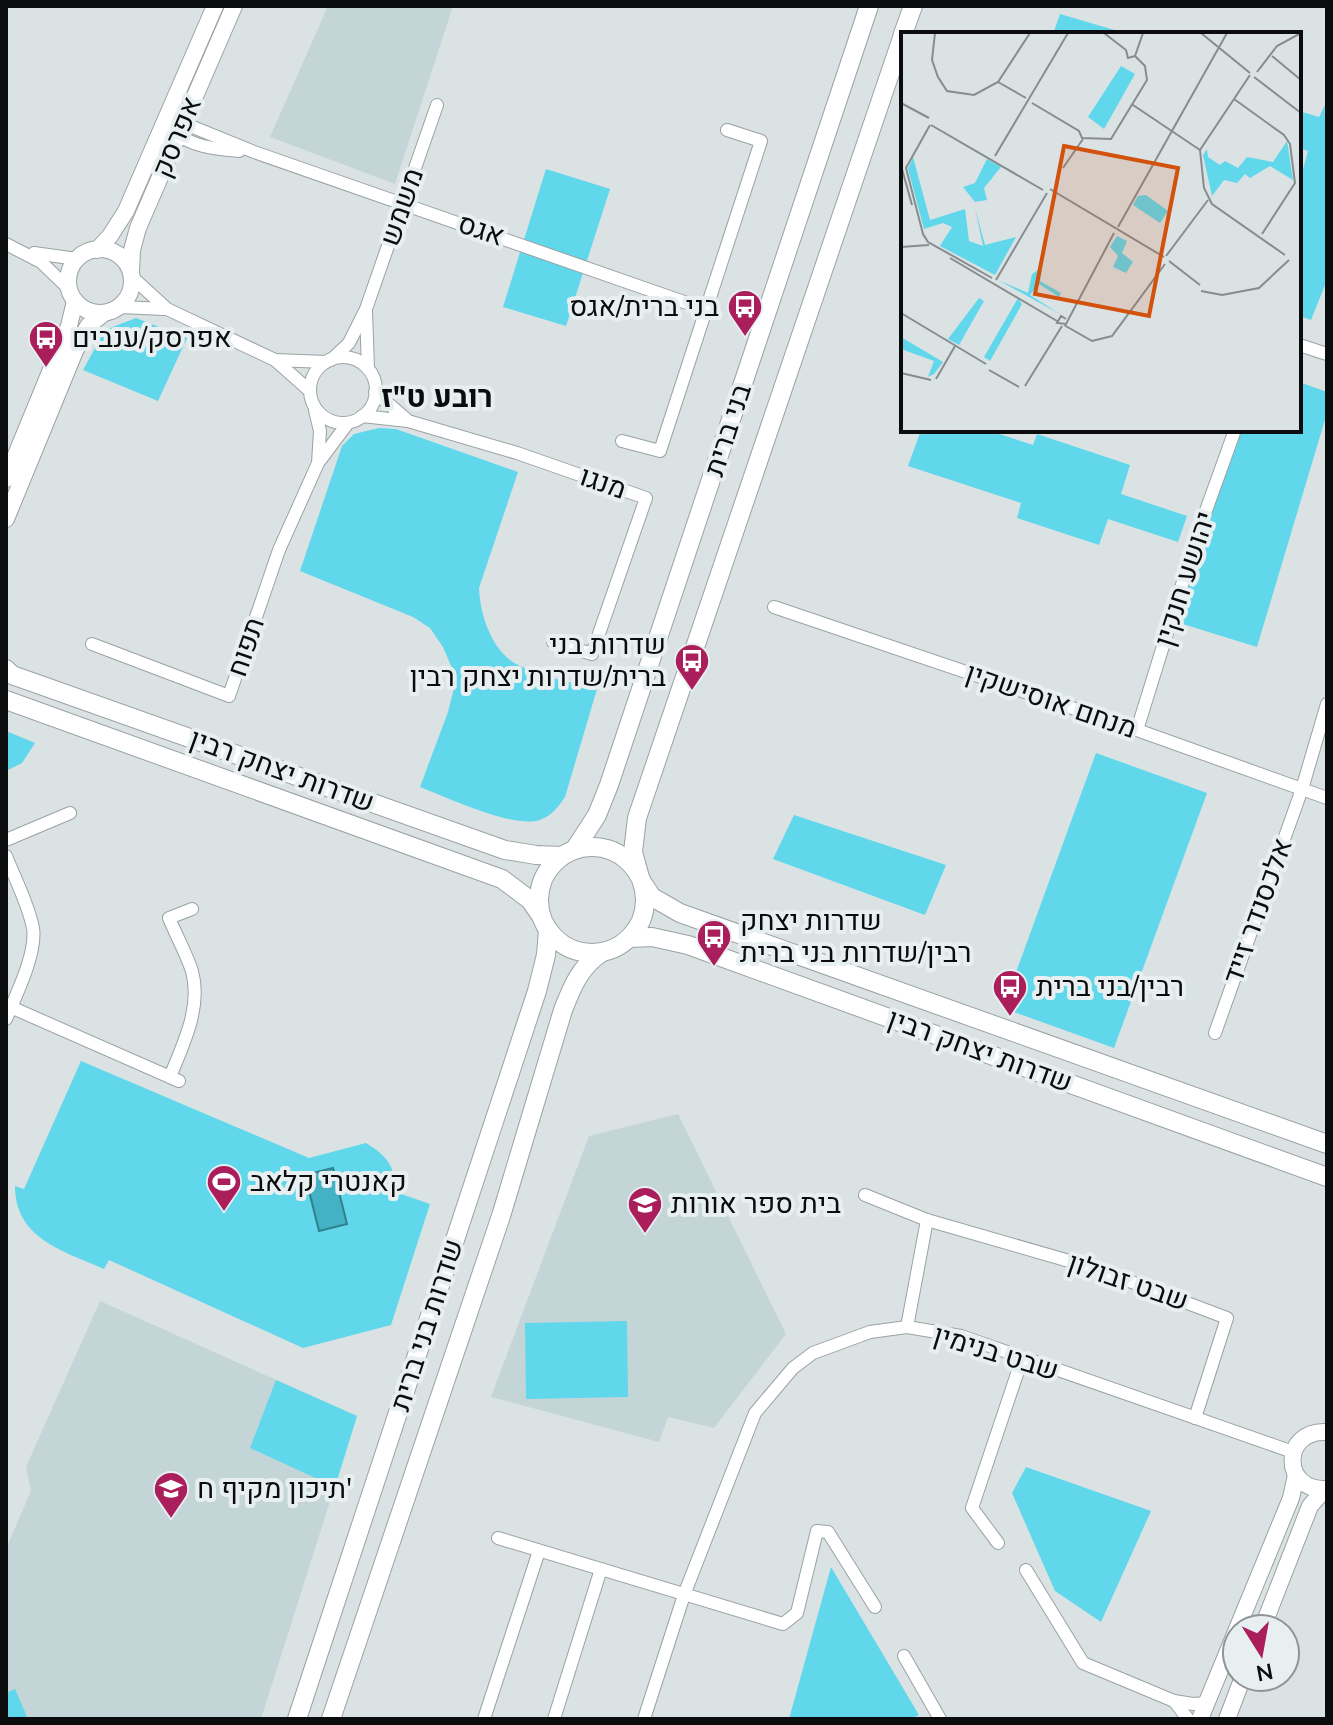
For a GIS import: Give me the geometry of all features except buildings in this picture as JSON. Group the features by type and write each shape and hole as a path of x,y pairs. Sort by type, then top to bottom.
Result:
{"main road":[{"name":"בני ברית","path":"568,852 597,815 609,785 869,6"},
{"name":"בני ברית","path":"904,32 913,6"},
{"name":"בני ברית","path":"642,880 633,852 637,818 901,40"},
{"name":"שדרות יצחק רבין","path":"6,669 12,675 505,850 524,854 568,852"},
{"name":"שדרות יצחק רבין","path":"6,700 502,879 530,900 544,923"},
{"path":"594,846 612,850 628,859 642,880 646,900 644,914 630,938 616,948 601,953 571,949 558,941 544,923 538,899 541,882 549,868 568,852 594,846"},
{"name":"שדרות יצחק רבין","path":"642,880 652,897 680,913 1327,1144"},
{"name":"שדרות בני ברית","path":"297,1719 543,972 549,937 544,923"},
{"name":"שדרות יצחק רבין","path":"630,938 652,937 688,945 1327,1177"},
{"name":"שדרות בני ברית","path":"331,1719 501,1216 563,1010 576,979 591,959 601,953"}],"street":[{"name":"אפרסק","path":"97,250 126,211 215,6"},
{"name":"אפרסק","path":"131,274 132,250 138,228 234,6"},
{"name":"משמש","path":"328,361 349,343 366,309 437,105"},
{"name":"אגס","path":"165,122 216,149 254,152 707,310"},
{"path":"622,441 660,451 761,141 727,130"},
{"path":"11,246 41,262 88,311 167,309"},
{"path":"11,246 50,257 77,259 97,250 117,255 131,274 167,309 275,360 310,391"},
{"path":"6,479 69,326 72,295 69,272 77,259"},
{"path":"6,519 75,351 88,326 130,294 131,274"},
{"name":"משמש","path":"366,309 368,369"},
{"path":"1301,346 1327,354"},
{"path":"275,360 328,361 347,358 368,369 375,384 369,410 348,423 329,420 315,408 310,391 314,374 328,361"},
{"name":"מנגו","path":"375,392 408,421"},
{"name":"תפוח","path":"315,408 320,431 318,463"},
{"name":"מנגו","path":"362,416 408,421 517,453 646,498 592,654 553,642"},
{"name":"תפוח","path":"92,644 229,696 275,562 318,463 348,423"},
{"name":"יהושע חנקין","path":"1137,730 1199,530 1234,432"},
{"name":"מנחם אוסישקין","path":"774,607 1327,798"},
{"name":"אלכסנדר זייד","path":"1215,1033 1302,789 1327,704"},
{"path":"6,840 70,813"},
{"path":"6,856 29,915 33,935 32,949 8,1011 174,1079 190,1025 194,993 192,972 169,918 192,909"},
{"name":"שבט זבולון","path":"865,1195 927,1220 1097,1269 1227,1318 1195,1418"},
{"path":"907,1327 927,1220"},
{"name":"שבט בנימין","path":"644,1719 684,1595 755,1413 793,1368 813,1353 870,1332 907,1327 961,1336 1293,1452"},
{"path":"998,1543 972,1508 1022,1359"},
{"path":"1326,1489 1309,1486 1296,1475 1293,1452 1302,1439 1322,1432 1327,1417"},
{"path":"1200,1719 1291,1498 1296,1475"},
{"path":"1268,1613 1310,1506 1326,1489"},
{"path":"498,1538 783,1624 797,1613 817,1531 828,1532 875,1607"},
{"path":"484,1719 539,1551"},
{"path":"554,1719 601,1569"},
{"path":"1026,1570 1083,1663 1174,1701 1207,1703"},
{"path":"904,1656 940,1719"},
{"path":"1227,1719 1237,1693"},
{"path":"1174,1701 1188,1719"}],"shaded area":[{"path":"328,6 453,6 395,184 270,137"},
{"path":"1060,14 1121,32 1054,32"},
{"path":"1327,101 1327,280 1311,320 1301,317 1301,177 1308,151 1301,149 1301,112 1319,117"},
{"path":"546,169 610,189 566,326 503,307"},
{"path":"136,318 187,338 158,401 83,370 105,330"},
{"path":"1301,383 1327,392 1327,413 1257,647 1173,621 1236,432 1301,432"},
{"path":"379,428 396,429 518,472 479,588 489,632 501,651 518,665 597,689 565,797 555,810 542,819 531,821 500,817 420,787 454,688 452,668 443,647 430,628 413,617 300,571 342,446 354,434"},
{"path":"920,432 993,432 1033,445 1037,434 1130,465 1121,494 1187,516 1178,542 1108,519 1099,545 1017,518 1021,503 908,466"},
{"path":"6,731 35,743 22,763 6,771"},
{"path":"1096,753 1207,793 1114,1048 1003,1008"},
{"path":"794,815 946,865 925,915 773,859"},
{"name":"קאנטרי קלאב","path":"81,1061 309,1158 366,1143 380,1153 392,1169 398,1193 430,1204 391,1325 303,1348 109,1260 104,1269 44,1241 23,1219 15,1186 24,1189"},
{"name":"בית ספר אורות","path":"678,1114 786,1334 714,1428 668,1417 659,1442 491,1397 589,1136"},
{"path":"333,1168 347,1224 319,1231 305,1175"},
{"name":"תיכון מקיף ח'","path":"100,1301 357,1416 261,1719 6,1719 6,1549 31,1491 26,1467"},
{"path":"627,1321 628,1397 526,1399 525,1323"},
{"path":"276,1380 357,1416 335,1487 250,1448"},
{"path":"1026,1467 1151,1511 1101,1622 1055,1591 1012,1493"},
{"path":"831,1567 919,1715 911,1719 789,1719"},
{"path":"15,1689 28,1719 6,1719 6,1693"}],"place":[{"name":"בני ברית/אגס","path":"745,338"},
{"name":"אפרסק/ענבים","path":"46,369"},
{"name":"שדרות בני ברית/שדרות יצחק רבין","path":"692,692"},
{"name":"שדרות יצחק רבין/שדרות בני ברית","path":"714,968"},
{"name":"רבין/בני ברית","path":"1010,1018"},
{"name":"קאנטרי קלאב","path":"224,1213"},
{"name":"בית ספר אורות","path":"645,1235"},
{"name":"תיכון מקיף ח'","path":"171,1520"}],"district":[{"name":"רובע ט\"ז","path":"437,397"}]}
